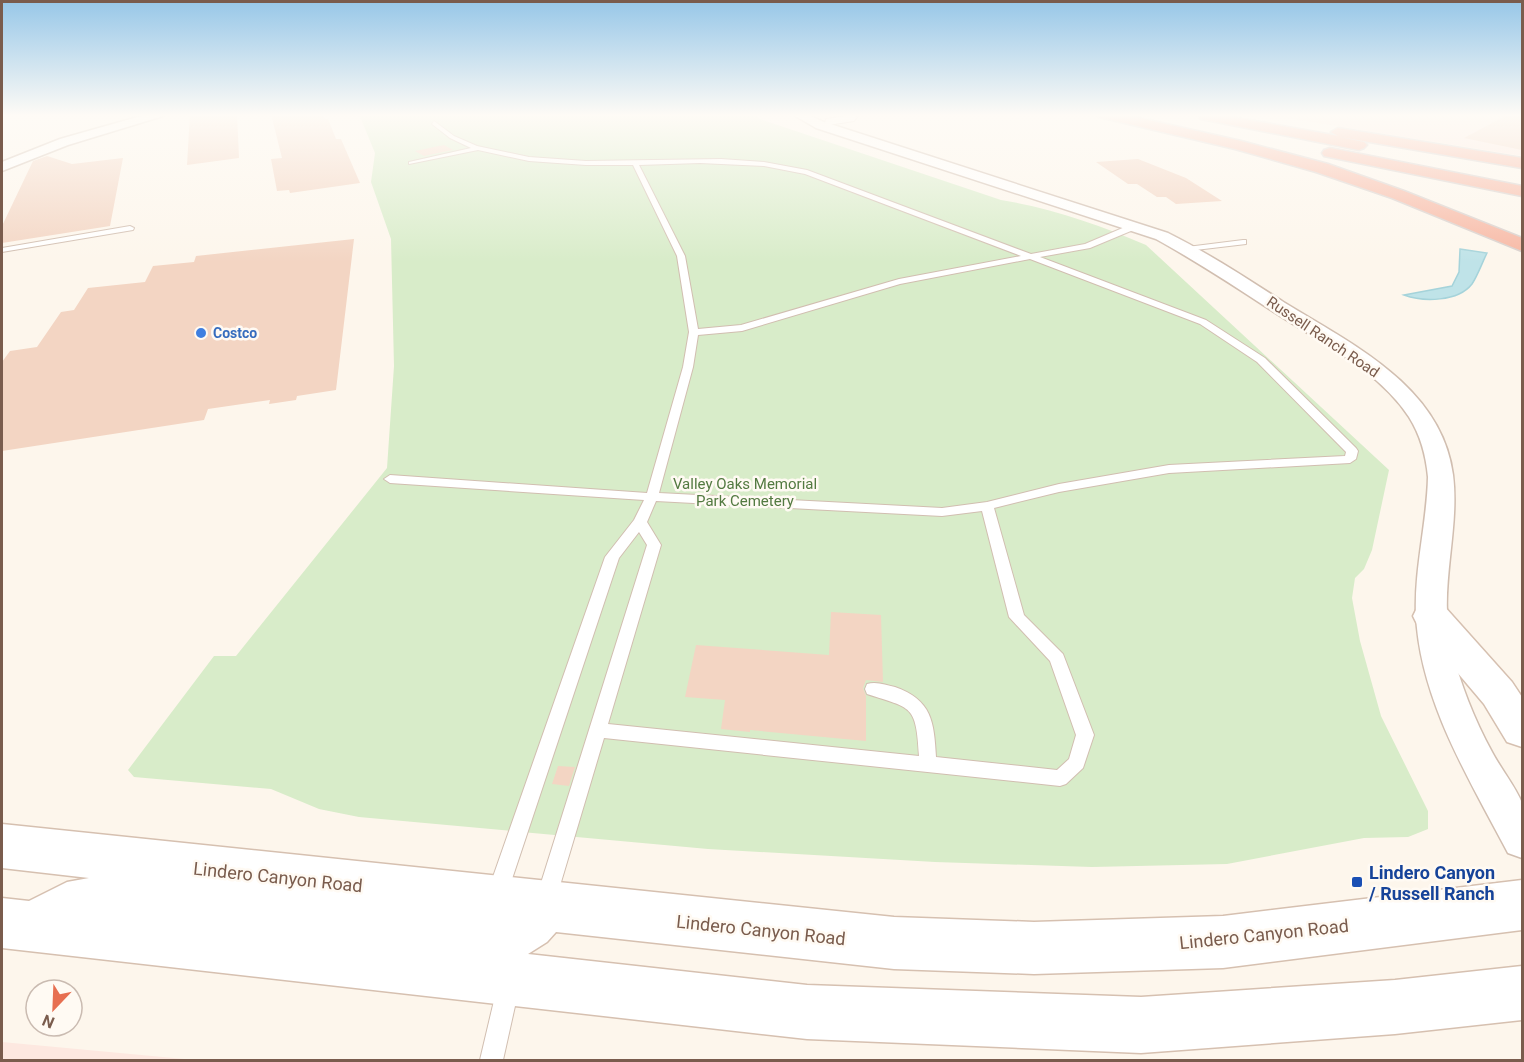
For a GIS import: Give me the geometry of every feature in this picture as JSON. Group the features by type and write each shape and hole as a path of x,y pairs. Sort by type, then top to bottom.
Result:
{"highway":[{"path":"1307,164 1411,199 1522,245"},
{"path":"1384,164 1522,191"},
{"path":"1452,164 1522,177"}],"main road":[{"path":"1431,616 1498,693 1522,730"},
{"name":"Lindero Canyon Road","path":"2,846 894,943 1034,948 1223,942 1522,905"},
{"path":"19,925 66,906 90,903 494,942 511,938 539,916 544,906"},
{"path":"19,925 807,1012 1141,1025 1395,1007 1522,993"}],"street":[{"name":"Russell Ranch Road","path":"945,164 1135,226 1187,249 1377,372 1398,390 1416,411 1431,436 1442,477 1431,572 1431,616 1440,660 1450,699 1477,757 1522,840"}],"lane":[{"path":"583,164 610,164"},
{"path":"495,901 612,557 640,522 652,497 688,367 694,332 681,256 635,164"},
{"path":"390,478 652,497 942,512 987,506 1059,488 1169,469 1350,459 1352,451 1260,360 1203,322 807,172 770,164"},
{"path":"694,332 742,328 899,282 1087,246 1135,226"},
{"path":"2,250 130,228"},
{"path":"1187,249 1243,242"},
{"path":"597,730 1060,778 1077,763 1085,735 1057,658 1017,617 987,506"},
{"path":"544,906 654,545 640,522"},
{"path":"873,689 898,693 914,703 925,721 928,765"},
{"path":"491,1060 509,980"}],"shaded area":[{"path":"2,1042 195,1060 2,1060"}],"green space":[{"name":"Valley Oaks Memorial Park Cemetery","path":"374,164 893,164 1001,200 1075,218 1146,245 1389,470 1372,550 1364,569 1355,578 1352,598 1360,641 1381,716 1428,811 1428,829 1408,837 1364,838 1227,864 1092,867 935,862 708,849 359,817 319,809 271,789 134,777 128,770 214,656 236,656 387,468 394,366 391,239 371,182"}],"water":[{"path":"1460,249 1487,253 1472,284 1466,290 1440,299 1421,299 1404,295 1452,286 1459,272"}],"building":[{"path":"32,164 122,164 110,226 2,243 2,226"},
{"path":"272,164 352,164 360,183 290,193 289,190 277,191"},
{"path":"1098,164 1150,164 1186,178 1222,201 1176,204 1166,197 1157,197 1137,184 1128,184"},
{"name":"Costco","path":"354,239 336,390 297,396 296,400 269,404 270,400 208,409 204,420 2,451 2,362 10,351 37,347 61,312 74,310 88,288 145,282 153,266 194,262 196,256"},
{"path":"831,612 881,615 883,682 866,680 863,688 866,696 866,741 721,729 725,700 685,697 696,645 829,655"},
{"path":"558,766 575,767 569,786 552,784"}],"place":[{"name":"Costco","path":"201,333"},
{"name":"Lindero Canyon / Russell Ranch","path":"1357,882"}]}
